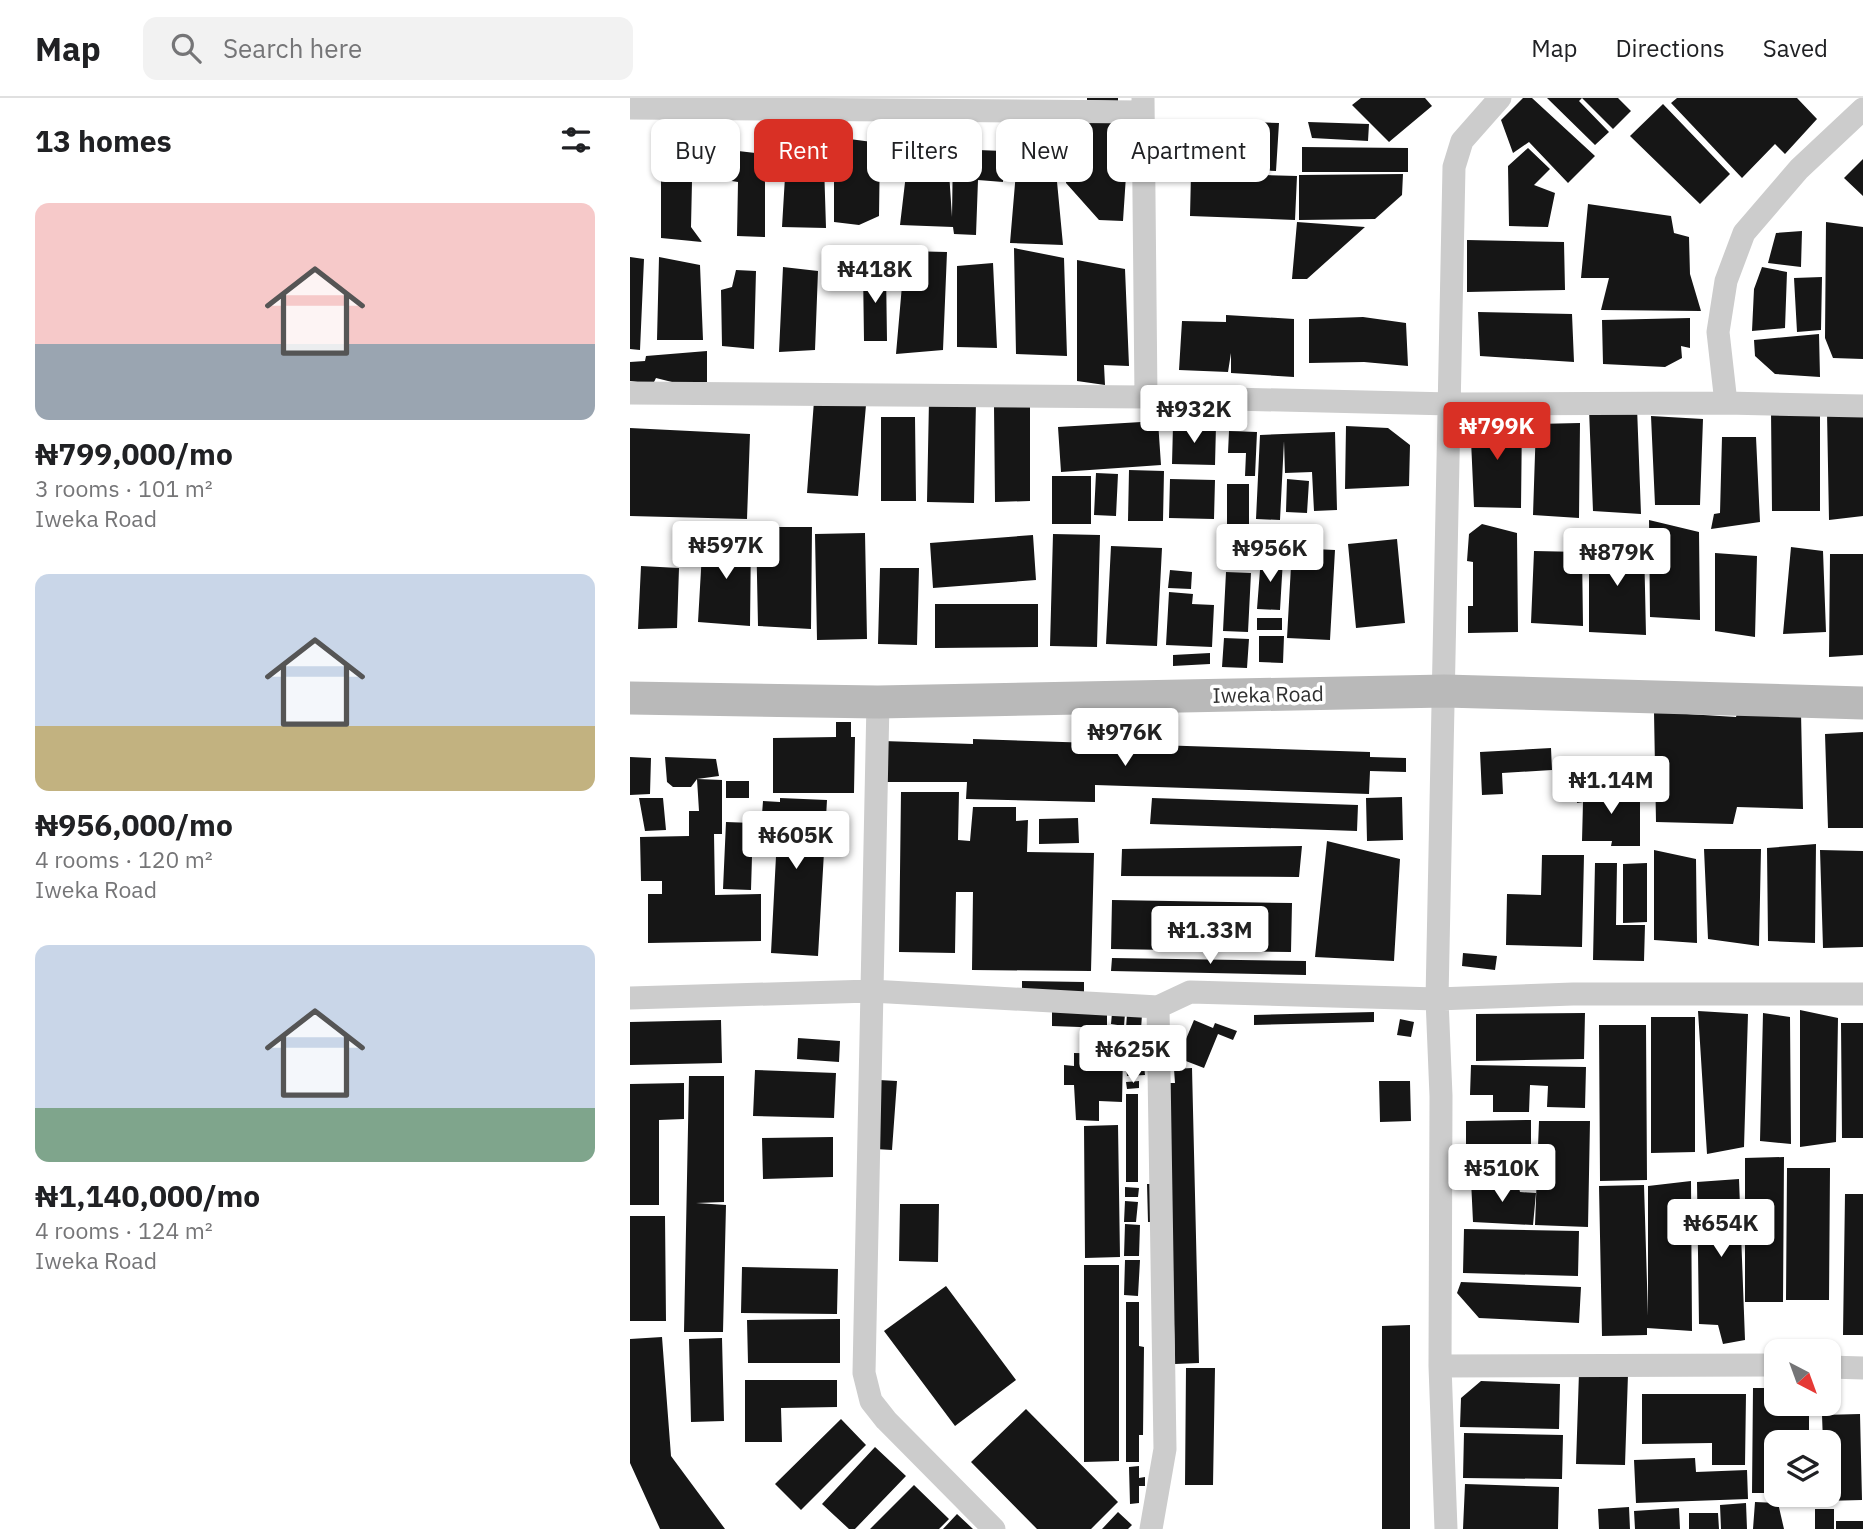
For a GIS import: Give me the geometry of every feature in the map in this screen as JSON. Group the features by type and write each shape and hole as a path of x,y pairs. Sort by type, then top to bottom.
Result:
{"main road":[{"name":"Iweka Road","path":"630,698 878,702 1445,691 1863,704"}],"street":[{"path":"1446,1529 1440,1366 1441,1096 1437,999 1454,167 1462,141 1500,98"},
{"path":"630,108 1143,105 1146,397"},
{"path":"1726,403 1718,332 1726,281 1744,233 1799,169 1863,109"},
{"path":"630,393 1146,397 1451,404 1726,403 1863,406"},
{"path":"878,702 864,1373 871,1401 886,1420 994,1529"},
{"path":"630,998 871,991 1158,1007 1190,992 1437,999 1573,994 1863,994"},
{"path":"1152,1529 1166,1449 1158,1007"},
{"path":"1440,1366 1764,1365"},
{"path":"1841,1367 1863,1368"}],"building":[{"path":"1118,98 1118,101 1087,100"},
{"path":"1361,98 1425,98 1432,106 1389,142 1352,105"},
{"path":"1523,98 1532,98 1595,156 1568,183 1529,142 1513,153 1501,120"},
{"path":"1547,98 1582,98 1579,101 1609,132 1595,145"},
{"path":"1582,98 1618,98 1631,111 1613,129"},
{"path":"1677,98 1797,98 1817,119 1785,154 1775,144 1742,178 1671,103"},
{"path":"1663,104 1730,174 1700,204 1630,136"},
{"path":"1093,121 1107,122 1107,182 1126,182 1123,221 1099,220 1066,183 1093,182"},
{"path":"1308,122 1369,124 1368,141 1312,138"},
{"path":"1270,123 1279,123 1276,171 1270,171"},
{"path":"853,139 867,141 867,182 879,182 879,216 859,225 834,222 834,182 853,182"},
{"path":"1302,147 1408,148 1408,172 1302,172"},
{"path":"1528,148 1550,169 1534,185 1555,193 1548,227 1509,226 1508,166"},
{"path":"982,150 996,151 996,181 982,180"},
{"path":"740,151 754,153 754,182 765,182 765,237 737,236"},
{"path":"1863,159 1863,196 1844,178"},
{"path":"1403,174 1402,195 1375,219 1299,220 1299,175"},
{"path":"1270,175 1297,176 1295,220 1190,216 1191,182 1270,182"},
{"path":"661,182 692,182 691,227 702,242 661,238"},
{"path":"785,182 825,182 826,228 782,227"},
{"path":"905,182 950,182 952,217 953,182 978,182 976,235 954,234 953,227 900,225"},
{"path":"1015,182 1057,182 1063,245 1010,243"},
{"path":"1588,204 1671,216 1674,233 1689,237 1690,274 1701,311 1601,310 1609,278 1581,278"},
{"path":"1297,222 1365,227 1307,279 1292,279"},
{"path":"1826,222 1863,227 1863,359 1833,358 1825,338"},
{"path":"1802,231 1801,267 1768,263 1776,233"},
{"path":"1467,240 1564,242 1565,290 1467,292"},
{"path":"1014,248 1064,258 1067,356 1016,354"},
{"path":"905,251 947,252 943,350 896,354"},
{"path":"630,257 644,259 640,350 630,349"},
{"path":"659,257 700,265 703,340 657,340"},
{"path":"1077,260 1125,269 1129,366 1104,365 1105,385 1077,381"},
{"path":"993,263 997,348 957,347 957,266"},
{"path":"783,267 818,271 815,350 779,352"},
{"path":"1762,267 1787,272 1785,328 1752,331 1754,289"},
{"path":"863,268 886,271 887,341 864,341"},
{"path":"736,270 756,271 754,349 722,346 721,290 732,287"},
{"path":"1822,277 1821,330 1797,332 1794,278"},
{"path":"1478,312 1572,314 1574,362 1480,356"},
{"path":"1226,315 1294,319 1294,377 1231,373 1231,353 1228,372 1179,370 1182,321 1226,322"},
{"path":"1363,317 1406,323 1408,366 1364,362 1309,363 1309,319"},
{"path":"1690,318 1690,348 1681,346 1682,358 1665,367 1603,364 1602,320"},
{"path":"1819,334 1820,377 1775,374 1755,356 1754,340"},
{"path":"707,351 707,382 680,384 656,378 653,384 630,381 630,362 645,361 646,356"},
{"path":"929,400 976,401 974,503 927,502"},
{"path":"814,401 866,405 858,496 807,493"},
{"path":"1030,405 1030,501 995,502 994,406"},
{"path":"1637,407 1641,514 1593,511 1589,409"},
{"path":"1771,410 1820,412 1820,511 1772,511"},
{"path":"1827,412 1863,413 1863,516 1829,520"},
{"path":"1651,416 1703,419 1700,505 1655,505"},
{"path":"881,417 915,417 916,501 881,501"},
{"path":"1522,417 1521,508 1474,507 1470,418"},
{"path":"1158,421 1161,465 1061,472 1058,427"},
{"path":"1580,423 1579,518 1533,515 1536,424"},
{"path":"1173,425 1216,425 1215,465 1172,464"},
{"path":"1346,426 1388,428 1410,445 1409,486 1345,489"},
{"path":"630,428 750,434 747,519 630,516"},
{"path":"1229,431 1257,432 1255,476 1245,476 1246,453 1228,453"},
{"path":"1335,432 1337,510 1314,511 1312,472 1285,473 1284,441 1280,520 1256,519 1260,435"},
{"path":"1722,437 1756,437 1760,522 1711,529 1714,514 1720,513"},
{"path":"1129,470 1164,471 1163,521 1128,521"},
{"path":"1096,473 1118,474 1116,516 1094,515"},
{"path":"1052,476 1091,476 1091,524 1052,524"},
{"path":"1170,479 1215,480 1214,519 1169,518"},
{"path":"1287,479 1309,481 1307,513 1286,512"},
{"path":"1227,484 1249,484 1249,527 1227,528"},
{"path":"1649,520 1699,532 1700,620 1650,617"},
{"path":"1482,524 1517,533 1518,632 1468,633 1468,606 1473,606 1473,562 1467,561 1469,534"},
{"path":"756,527 812,527 811,629 758,626"},
{"path":"865,533 867,639 817,640 815,534"},
{"path":"1053,534 1100,535 1097,647 1050,646"},
{"path":"703,535 751,537 750,626 698,622"},
{"path":"1033,535 1036,580 933,588 930,543"},
{"path":"1397,539 1405,623 1356,628 1348,544"},
{"path":"1589,542 1644,543 1646,635 1589,632"},
{"path":"1111,546 1162,548 1157,646 1106,644"},
{"path":"1791,547 1823,551 1826,632 1783,634"},
{"path":"1292,548 1335,550 1330,640 1287,638"},
{"path":"1534,551 1582,552 1583,626 1531,623"},
{"path":"1715,553 1757,556 1755,637 1715,631"},
{"path":"1830,554 1863,554 1863,655 1829,657"},
{"path":"1261,557 1283,559 1280,610 1257,609"},
{"path":"641,566 679,568 677,628 638,629"},
{"path":"880,568 919,568 917,645 878,644"},
{"path":"1170,570 1192,572 1191,589 1168,588"},
{"path":"1226,572 1251,573 1248,632 1223,631"},
{"path":"1169,592 1193,594 1192,604 1214,605 1212,647 1166,645"},
{"path":"935,604 1038,604 1038,647 935,648"},
{"path":"1257,618 1282,618 1282,630 1257,630"},
{"path":"1259,636 1284,636 1283,663 1259,662"},
{"path":"1224,638 1249,639 1247,668 1222,667"},
{"path":"1210,653 1210,664 1173,666 1173,655"},
{"path":"1738,710 1801,712 1803,809 1737,807 1733,824 1656,822 1654,712 1736,717"},
{"path":"836,722 851,722 851,737 855,737 854,793 773,793 773,738 836,737"},
{"path":"1863,732 1863,828 1828,828 1825,734"},
{"path":"973,739 1370,752 1370,757 1406,758 1406,772 1370,771 1369,794 1095,785 1095,802 966,799 967,782 884,782 883,741 973,744"},
{"path":"1551,748 1552,770 1502,773 1503,794 1482,795 1480,752"},
{"path":"630,757 651,758 650,794 630,795"},
{"path":"665,757 716,759 719,776 697,779 691,787 673,787 667,782"},
{"path":"697,779 722,780 722,834 714,834 715,895 761,894 761,941 648,943 648,894 662,894 662,881 641,881 640,837 689,836 689,811 699,811"},
{"path":"726,781 749,781 749,798 726,798"},
{"path":"1578,788 1640,790 1640,846 1611,846 1612,841 1582,841 1583,802 1577,803"},
{"path":"901,792 959,792 958,840 970,841 973,807 1016,807 1016,821 1028,820 1027,852 1094,853 1091,971 972,970 973,892 956,892 955,953 899,952"},
{"path":"1402,797 1403,840 1367,841 1366,798"},
{"path":"639,798 663,798 666,830 645,831"},
{"path":"780,798 827,800 818,956 771,953 776,856 759,855 763,801 780,802"},
{"path":"1152,798 1358,805 1357,831 1150,824"},
{"path":"1078,818 1079,843 1039,844 1039,819"},
{"path":"726,822 753,823 751,890 723,889"},
{"path":"1327,841 1400,859 1394,961 1315,957"},
{"path":"1816,844 1815,943 1768,941 1767,848"},
{"path":"1302,846 1299,877 1121,876 1122,849"},
{"path":"1704,849 1761,849 1759,946 1708,939"},
{"path":"1654,850 1696,859 1697,943 1654,940"},
{"path":"1820,850 1863,851 1863,947 1823,948"},
{"path":"1542,855 1584,855 1582,947 1506,945 1507,894 1541,895"},
{"path":"1595,863 1617,863 1616,925 1645,925 1644,961 1593,960"},
{"path":"1647,863 1647,922 1623,923 1623,864"},
{"path":"1112,900 1292,903 1291,952 1111,949"},
{"path":"1463,953 1497,956 1495,970 1462,966"},
{"path":"1112,958 1306,961 1306,975 1111,971"},
{"path":"1022,981 1084,982 1084,997 1022,996"},
{"path":"1800,1010 1838,1018 1836,1142 1800,1147"},
{"path":"1052,1011 1107,1013 1107,1028 1052,1026"},
{"path":"1698,1011 1748,1014 1744,1147 1707,1154"},
{"path":"1374,1012 1374,1022 1254,1025 1254,1015"},
{"path":"1112,1013 1125,1014 1124,1026 1111,1024"},
{"path":"1127,1013 1142,1014 1140,1046 1125,1045"},
{"path":"1585,1013 1584,1059 1476,1061 1476,1014"},
{"path":"1763,1013 1790,1017 1791,1144 1760,1141"},
{"path":"1651,1017 1695,1017 1695,1152 1651,1153"},
{"path":"1400,1019 1414,1022 1411,1037 1397,1035"},
{"path":"721,1020 722,1063 630,1065 630,1022"},
{"path":"1194,1020 1213,1028 1215,1023 1237,1031 1233,1040 1218,1034 1204,1068 1178,1058"},
{"path":"1841,1023 1863,1023 1863,1138 1842,1138"},
{"path":"1599,1025 1646,1025 1647,1180 1600,1181"},
{"path":"798,1038 840,1041 839,1062 797,1059"},
{"path":"1139,1051 1139,1062 1127,1062 1127,1052"},
{"path":"1074,1053 1123,1054 1122,1102 1099,1101 1099,1121 1076,1120 1074,1085 1064,1085 1064,1065 1074,1066"},
{"path":"1144,1065 1145,1075 1127,1076 1126,1066"},
{"path":"1471,1065 1586,1067 1585,1108 1547,1107 1548,1086 1530,1085 1529,1112 1493,1112 1493,1095 1470,1095"},
{"path":"1192,1068 1199,1363 1175,1364 1168,1083 1175,1083 1174,1069"},
{"path":"755,1070 836,1073 834,1118 753,1116"},
{"path":"689,1076 724,1076 724,1202 696,1203 726,1205 723,1332 684,1332"},
{"path":"879,1080 897,1081 892,1150 875,1149"},
{"path":"1139,1081 1139,1088 1127,1089 1126,1082"},
{"path":"1379,1081 1410,1081 1411,1121 1380,1122"},
{"path":"684,1083 684,1119 659,1120 659,1205 630,1205 630,1084"},
{"path":"1126,1094 1138,1094 1138,1182 1126,1182"},
{"path":"1531,1120 1531,1164 1466,1164 1466,1121"},
{"path":"1539,1121 1590,1121 1588,1227 1535,1225"},
{"path":"1118,1125 1120,1257 1085,1258 1084,1126"},
{"path":"833,1137 833,1177 763,1179 762,1138"},
{"path":"1784,1157 1783,1302 1745,1302 1745,1158"},
{"path":"1787,1168 1830,1168 1829,1300 1786,1300"},
{"path":"1739,1179 1745,1340 1723,1344 1718,1325 1699,1324 1697,1182"},
{"path":"1471,1180 1518,1184 1520,1192 1536,1193 1533,1225 1473,1222"},
{"path":"1691,1181 1692,1331 1647,1328 1647,1335 1602,1336 1599,1186 1644,1185 1648,1316 1648,1186"},
{"path":"1147,1184 1158,1184 1158,1222 1148,1222"},
{"path":"1125,1187 1139,1188 1138,1197 1125,1197"},
{"path":"1845,1194 1863,1194 1863,1335 1843,1335"},
{"path":"1125,1201 1138,1202 1136,1222 1124,1222"},
{"path":"900,1204 939,1204 938,1262 899,1261"},
{"path":"630,1216 665,1216 666,1321 630,1321"},
{"path":"1125,1224 1140,1225 1139,1256 1124,1256"},
{"path":"1464,1229 1579,1231 1578,1276 1463,1273"},
{"path":"1125,1260 1140,1260 1138,1296 1124,1295"},
{"path":"1084,1265 1119,1265 1119,1461 1084,1462"},
{"path":"742,1267 838,1269 837,1314 741,1313"},
{"path":"1461,1282 1581,1287 1579,1323 1479,1318 1457,1293"},
{"path":"946,1286 1016,1380 955,1426 884,1331"},
{"path":"1126,1302 1139,1302 1139,1346 1144,1347 1143,1435 1139,1435 1139,1462 1126,1462"},
{"path":"840,1319 840,1363 748,1363 747,1320"},
{"path":"1410,1325 1410,1529 1382,1529 1382,1326"},
{"path":"662,1337 671,1456 725,1529 660,1529 630,1463 630,1339"},
{"path":"722,1338 724,1421 691,1422 689,1339"},
{"path":"1186,1368 1215,1368 1213,1485 1185,1485"},
{"path":"1579,1372 1628,1374 1625,1465 1576,1464"},
{"path":"745,1380 837,1380 837,1407 781,1408 782,1442 745,1442"},
{"path":"1481,1381 1560,1384 1559,1429 1460,1427 1461,1398"},
{"path":"1753,1388 1764,1388 1764,1416 1809,1416 1809,1430 1764,1430 1764,1493 1752,1493"},
{"path":"1642,1394 1746,1394 1745,1465 1712,1465 1712,1443 1642,1444"},
{"path":"1026,1409 1118,1502 1091,1529 1037,1529 971,1462"},
{"path":"1860,1414 1862,1500 1841,1501 1841,1430 1823,1430 1822,1416"},
{"path":"841,1419 866,1445 801,1510 775,1484"},
{"path":"1464,1433 1563,1435 1562,1479 1463,1478"},
{"path":"875,1447 906,1476 855,1529 849,1529 822,1504"},
{"path":"1695,1458 1696,1472 1747,1470 1748,1499 1636,1503 1634,1460"},
{"path":"1139,1466 1139,1478 1145,1477 1145,1486 1139,1486 1139,1503 1130,1504 1129,1467"},
{"path":"1465,1484 1559,1487 1558,1529 1463,1529"},
{"path":"914,1485 949,1519 939,1529 870,1529"},
{"path":"1755,1502 1764,1502 1764,1507 1779,1507 1784,1529 1753,1529"},
{"path":"1746,1503 1747,1529 1721,1529 1720,1505"},
{"path":"1629,1507 1630,1529 1599,1529 1598,1509"},
{"path":"1679,1508 1680,1529 1635,1529 1634,1511"},
{"path":"1815,1509 1834,1509 1834,1529 1815,1529"},
{"path":"1118,1512 1132,1525 1128,1529 1102,1529"},
{"path":"1689,1513 1718,1513 1719,1529 1689,1529"},
{"path":"957,1514 973,1529 943,1529"},
{"path":"1836,1521 1863,1521 1863,1529 1836,1529"}]}
